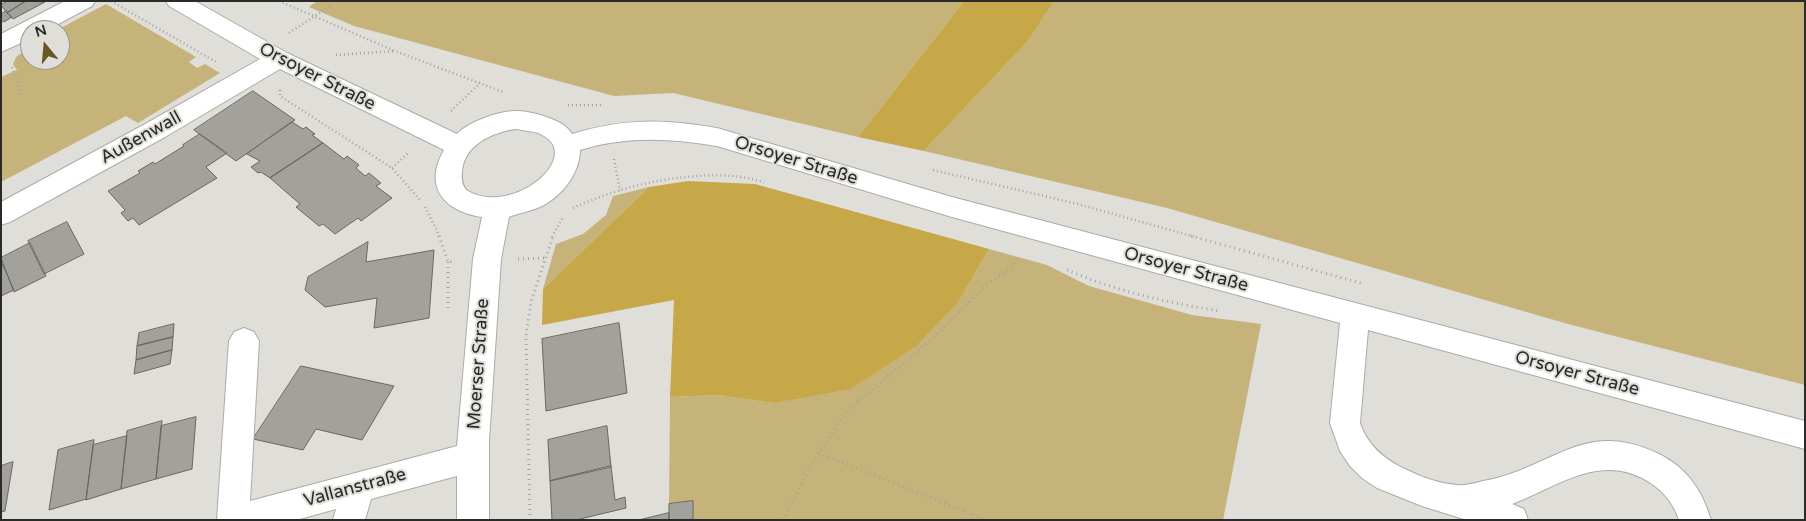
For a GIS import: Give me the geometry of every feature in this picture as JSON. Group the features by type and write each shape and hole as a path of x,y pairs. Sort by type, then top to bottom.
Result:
{"street":[{"path":"1,44 84,1"},
{"name":"Orsoyer Straße","path":"178,1 271,55 459,146"},
{"name":"Außenwall","path":"1,215 156,130 244,79 271,55"},
{"path":"515,120 532,121 548,125 559,134 566,145 567,162 559,179 543,194 521,205 497,209 474,206 456,196 448,181 449,163 459,146 470,136 484,128 515,120"},
{"name":"Orsoyer Straße","path":"566,145 609,133 687,132 717,137 952,207 1805,435"},
{"name":"Moerser Straße","path":"473,520 473,457 487,259 497,209"},
{"path":"1355,315 1345,423 1348,436 1356,451 1374,469 1394,482 1458,501 1512,520"},
{"path":"233,520 244,341"},
{"path":"1458,501 1485,497 1510,490 1586,459 1607,454 1633,458 1655,468 1674,482 1688,501 1695,520"},
{"name":"Vallanstraße","path":"237,520 358,486 473,457"},
{"path":"349,520 358,486"}],"path":[{"path":"111,1 244,79 280,96 392,168 420,198 440,236 448,262 544,258"},
{"path":"279,1 395,51"},
{"path":"280,96 271,55 313,16 330,6"},
{"path":"11,65 22,97"},
{"path":"530,520 526,336 531,302 555,229 566,212 583,202 620,190"},
{"path":"783,520 810,467 846,412 934,337 986,285 1014,265 1022,250"},
{"path":"820,453 986,520"}],"shaded area":[{"path":"317,1 964,1 858,137 673,93 614,96 354,26 309,7"},
{"path":"964,1 1054,1 1028,41 924,151 858,137"},
{"path":"1054,1 1805,1 1805,385 1568,324 1167,208 924,151 1028,41"},
{"path":"106,4 196,57 189,62 197,68 205,64 220,73 138,123 126,116 1,182 1,77 17,70 13,64 16,57 20,54 20,70 70,70 70,23"},
{"path":"688,181 755,184 989,249 959,301 915,347 850,389 773,403 718,395 670,397 674,300 542,325 543,289 649,187"},
{"path":"649,187 543,289 556,244 583,234 606,215 613,196"},
{"path":"989,249 1047,265 1089,286 1192,315 1261,324 1223,520 693,520 692,501 669,504 670,397 718,395 773,403 959,301"}],"building":[{"path":"8,1 26,1 7,13 1,5"},
{"path":"26,1 45,2 13,19 7,13"},
{"path":"7,11 12,17 4,22 1,20 1,14"},
{"path":"253,91 295,120 236,161 194,130"},
{"path":"292,122 303,129 306,127 315,134 312,135 323,143 270,178 261,172 258,173 251,167 260,161 247,154"},
{"path":"200,134 227,153 206,167 217,178 139,225 133,218 128,221 121,213 125,210 108,191 140,173 138,171 153,162 155,164"},
{"path":"323,143 344,159 347,156 359,165 356,168 365,176 369,173 381,183 376,186 392,198 361,221 358,218 335,234 323,224 319,226 296,207 300,204 270,178"},
{"path":"67,222 84,254 44,274 28,241"},
{"path":"368,242 366,262 434,250 429,318 374,328 377,298 325,307 305,290 308,277"},
{"path":"30,243 46,276 14,292 1,258"},
{"path":"1,261 14,290 1,296"},
{"path":"619,323 627,393 546,411 542,339"},
{"path":"174,324 173,337 137,346 139,333"},
{"path":"173,337 172,350 136,360 137,346"},
{"path":"172,350 170,364 134,374 136,360"},
{"path":"301,366 394,386 362,440 316,429 303,450 253,439"},
{"path":"196,417 192,469 156,479 161,426"},
{"path":"162,421 156,479 121,489 127,431"},
{"path":"607,426 611,467 550,481 548,440"},
{"path":"127,436 121,489 86,500 93,445"},
{"path":"94,440 86,499 49,510 58,450"},
{"path":"13,462 5,511 1,512 1,466"},
{"path":"611,466 615,500 625,497 626,508 576,520 552,520 550,481"},
{"path":"693,501 693,520 669,520 669,504"},
{"path":"669,513 669,520 639,520"}]}
